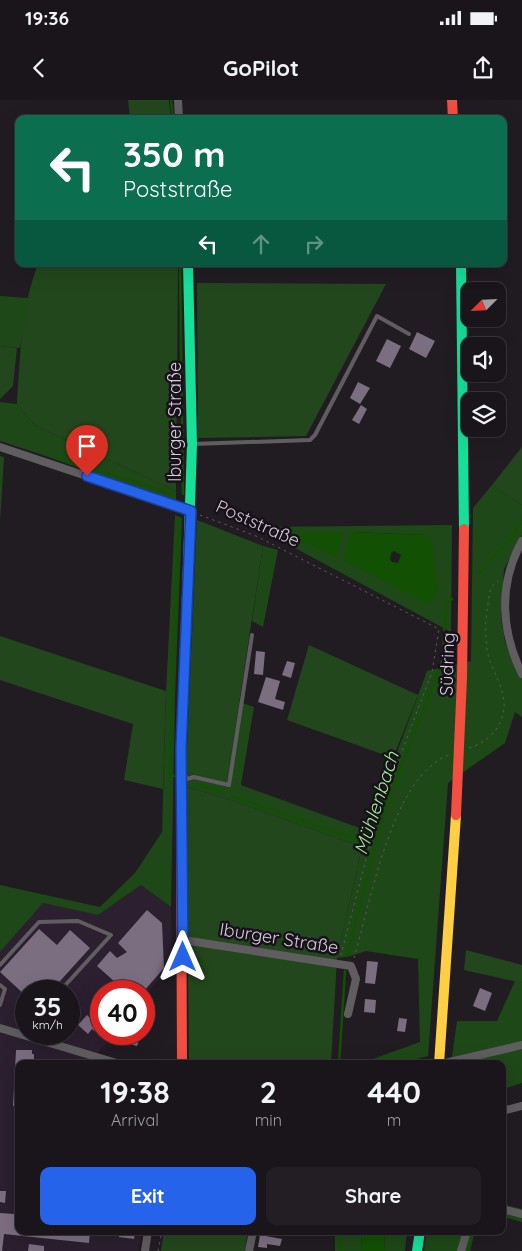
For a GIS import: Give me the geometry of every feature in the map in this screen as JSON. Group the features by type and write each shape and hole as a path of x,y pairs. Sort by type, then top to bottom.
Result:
{"main road":[{"path":"452,100 453,115"},
{"name":"Iburger Straße","path":"182,1060 182,781 192,444 188,267"},
{"name":"Südring","path":"440,1060 452,911 461,737 466,580 461,267"},
{"path":"417,1251 419,1235"}],"street":[{"path":"178,100 179,115"},
{"name":"Poststraße","path":"0,447 191,511"},
{"path":"522,541 510,567 504,596 508,640 522,674"},
{"name":"Iburger Straße","path":"183,940 351,966 356,979 348,1014"},
{"path":"0,1028 15,1030"},
{"path":"63,1045 108,1060"},
{"path":"454,1060 522,1045"},
{"path":"506,1110 522,1106"},
{"path":"506,1210 522,1214"},
{"path":"145,1251 147,1235"},
{"path":"250,1251 252,1235"},
{"path":"461,1251 466,1235"}],"lane":[{"path":"192,444 310,440 315,435 377,316 409,334"},
{"path":"182,781 194,777 230,786 252,635"},
{"path":"0,965 39,922 78,921 111,935 70,980"},
{"path":"0,985 5,989 0,1005"}],"path":[{"name":"Poststraße","path":"191,511 256,536 438,629 432,672 377,817 339,963"},
{"path":"488,739 500,724 504,703 502,690 489,656 486,618 490,590 498,581 507,580"},
{"path":"351,966 377,866 392,829 422,776 435,762"},
{"path":"158,1251 161,1235"}],"shaded area":[{"path":"128,100 169,100 171,115 130,115"},
{"path":"37,267 178,267 176,491 35,425 17,404 20,351 32,280"},
{"path":"197,283 386,284 306,436 198,438"},
{"path":"0,296 29,298 20,348 0,346"},
{"path":"0,346 17,348 13,386 0,399"},
{"path":"0,402 17,404 35,425 176,491 176,503 0,441"},
{"path":"522,447 522,505 492,485"},
{"path":"0,456 4,457 0,522"},
{"path":"492,485 522,505 522,535 504,569 501,618 505,642 522,679 522,717 515,712 505,743 448,783 428,1056 412,1060 370,1060 420,1042 418,959 366,951 337,958 362,847 228,799 186,787 186,772 227,781 239,702 254,707 241,785 368,831 427,671 471,661 473,508"},
{"path":"175,515 182,518 175,695 171,907 141,885 98,915 43,903 0,952 0,885 100,907 135,873 162,832 166,692"},
{"path":"197,520 263,546 227,782 186,772"},
{"path":"452,525 451,632 256,527","holes":["351,532 424,535 424,603"]},
{"path":"342,532 337,557 295,538 297,534"},
{"path":"350,532 424,535 431,540 438,589 433,602 424,603 344,560","holes":["394,551 401,555 398,563 392,562 390,559 391,553"]},
{"path":"263,546 278,550 263,627 252,621"},
{"path":"0,636 166,691 163,789 124,780 133,724 0,680"},
{"path":"309,645 418,695 393,758 287,720"},
{"path":"186,787 228,799 362,847 337,958 331,1060 189,1060"},
{"path":"141,885 171,907 172,965 155,984 155,980 90,980 90,1045 104,1045 93,1060 15,1060 15,1235 141,1235 138,1251 0,1251 0,952 43,902 98,915"},
{"path":"466,950 522,965 522,983 464,970"},
{"path":"515,981 522,983 522,1083 506,1088 506,1060 452,1060 457,1021 497,1021"},
{"path":"506,1205 522,1209 522,1222 506,1218"},
{"path":"163,1235 247,1236 245,1251 161,1251"},
{"path":"335,1235 362,1235 361,1251 335,1251"},
{"path":"362,1235 384,1235 385,1251 361,1251"},
{"path":"384,1235 407,1235 405,1251 385,1251"},
{"path":"426,1235 474,1235 470,1251 424,1251"}],"building":[{"path":"417,332 435,341 426,358 409,349"},
{"path":"387,339 401,346 390,368 376,361"},
{"path":"358,382 370,388 360,404 350,398"},
{"path":"361,405 367,409 359,424 352,420"},
{"path":"256,651 265,652 263,675 254,674"},
{"path":"287,661 295,663 291,678 282,675"},
{"path":"266,677 280,681 275,699 285,702 283,710 258,702"},
{"path":"147,910 162,923 164,968 154,980 113,980 97,966 110,951 117,958 127,952 118,943"},
{"path":"39,929 57,945 70,930 90,948 61,980 15,980 15,986 0,972"},
{"path":"367,961 378,962 375,984 365,983"},
{"path":"480,988 492,993 485,1011 473,1006"},
{"path":"365,999 376,1000 375,1013 364,1012"},
{"path":"87,1015 90,1018 90,1032 88,1034 80,1027 80,1023"},
{"path":"399,1018 407,1019 405,1032 397,1031"},
{"path":"16,1050 32,1050 32,1054 34,1054 34,1060 15,1060"},
{"path":"15,1069 15,1106 13,1106"},
{"path":"0,1191 6,1191 5,1203 0,1202"},
{"path":"15,1204 15,1235 90,1235 89,1243 4,1234 2,1251 0,1251 0,1213 14,1214"},
{"path":"119,1235 134,1235 134,1239 119,1237"},
{"path":"260,1235 282,1239 280,1246 267,1244 267,1248 258,1247"},
{"path":"29,1244 44,1246 44,1251 28,1251"}],"waterway":[{"path":"171,100 173,115"},
{"path":"180,267 183,494"},
{"path":"56,458 172,494"},
{"path":"174,776 170,773 179,519"},
{"name":"Mühlenbach","path":"479,573 510,540 522,521"},
{"name":"Mühlenbach","path":"444,630 446,605 452,599"},
{"name":"Mühlenbach","path":"443,654 444,637"},
{"name":"Mühlenbach","path":"347,956 384,812 442,661"},
{"path":"198,785 221,792"},
{"path":"231,796 361,841"},
{"name":"Mühlenbach","path":"339,1060 345,971"},
{"name":"Mühlenbach","path":"340,1251 341,1235"}],"traffic: fast":[{"path":"187,595 192,444 188,267"},
{"path":"461,267 464,529"},
{"path":"417,1251 419,1235"}],"traffic: slow":[{"path":"181,829 181,749 187,595"},
{"path":"439,1060 456,815"}],"traffic: jam":[{"path":"452,100 453,115"},
{"path":"456,815 462,678 464,529"},
{"path":"181,829 182,1060"}],"route":[{"path":"87,476 191,511 181,749 183,957"}]}
